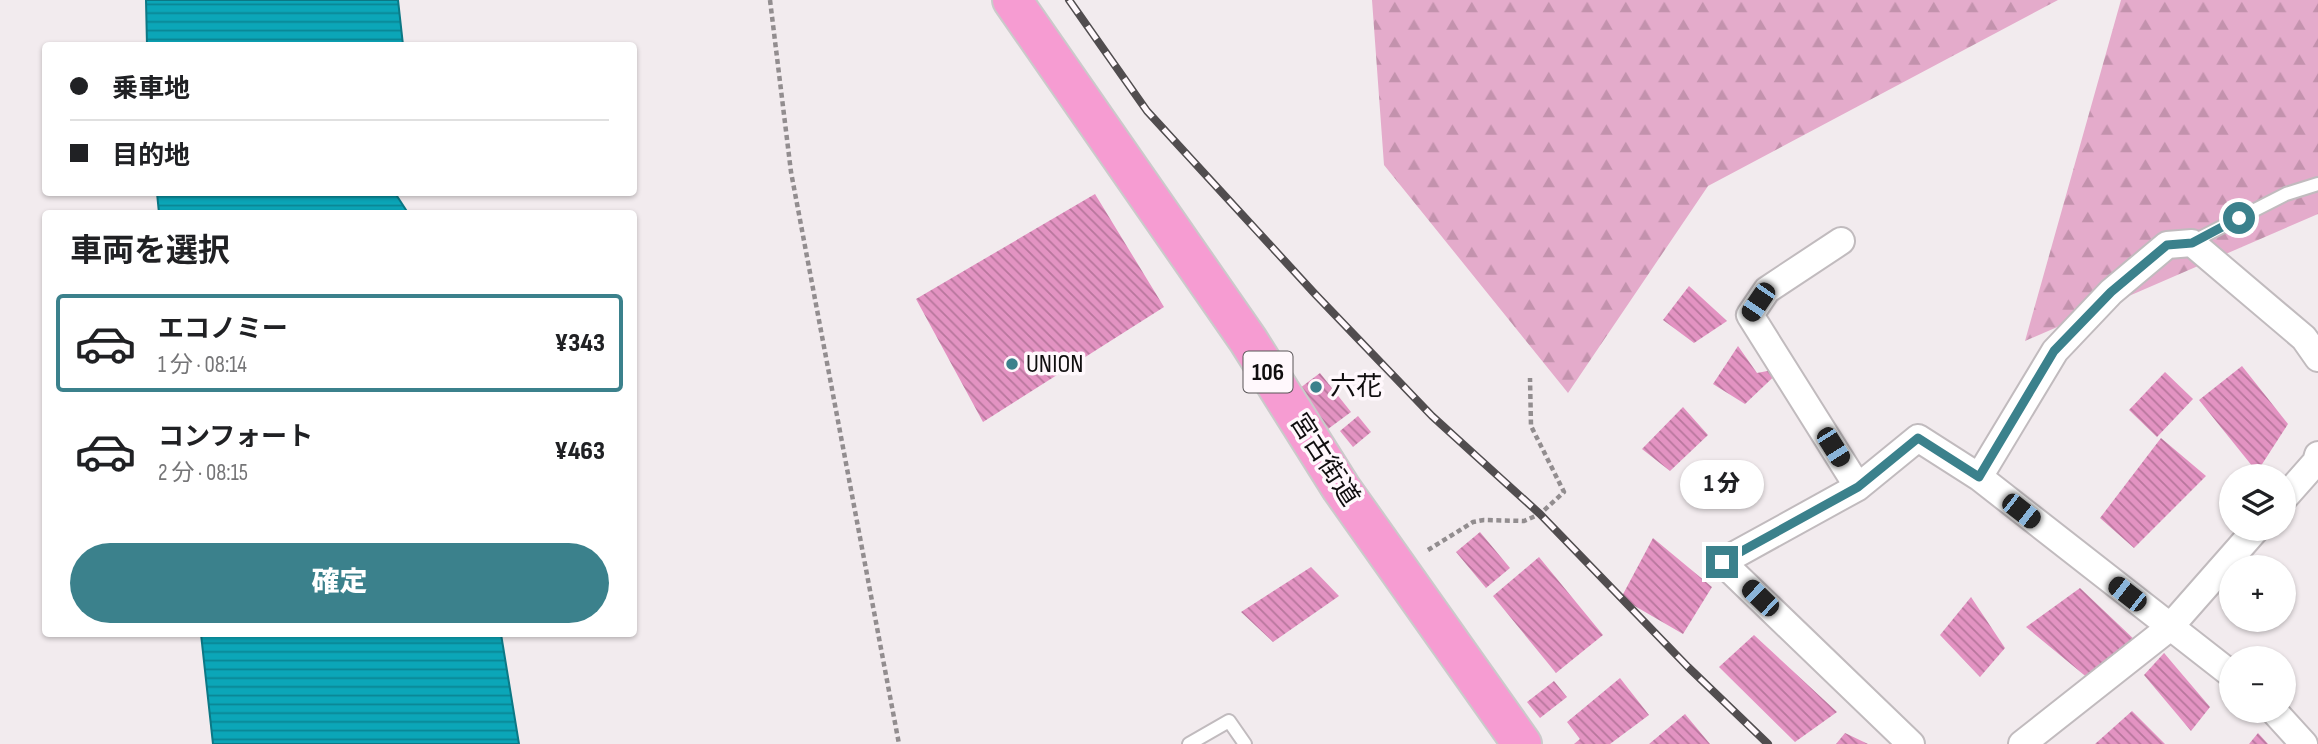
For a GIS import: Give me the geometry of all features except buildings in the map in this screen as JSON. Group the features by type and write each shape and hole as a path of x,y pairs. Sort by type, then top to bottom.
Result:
{"highway":[{"name":"宮古街道","path":"1012,0 1248,340 1341,488 1512,741"}],"street":[{"path":"1841,241 1767,290 1750,315 1858,487"},
{"path":"1979,477 2054,351 2111,292 2167,245 2192,243 2304,338 2318,358"},
{"path":"1911,744 1722,562 1858,487 1918,438 1979,477 2219,665"},
{"path":"2296,484 2316,462 2318,455"},
{"path":"2022,744 2169,628 2246,541"},
{"path":"2285,723 2304,744"}],"lane":[{"path":"2192,243 2286,194 2318,184"},
{"path":"1189,744 1229,721 1245,744"}],"path":[{"path":"770,0 791,172 899,744"},
{"path":"1398,569 1473,522 1524,521 1540,514 1564,492 1531,426 1530,378"}],"green space":[{"path":"1372,0 2058,0 1708,186 1568,393 1384,165"},
{"path":"2121,0 2318,0 2318,214 2025,341"}],"water":[{"path":"146,0 398,0 403,42 147,42"},
{"path":"157,196 397,196 406,210 159,210"},
{"path":"201,637 501,637 519,744 213,744"}],"railway":[{"path":"1069,0 1147,111 1315,294 1432,416 1540,514 1688,667 1768,744"}],"place":[{"name":"UNION","path":"1012,364"},
{"name":"六花","path":"1316,387"}],"route":[{"path":"1722,562 1858,487 1918,438 1979,477 2054,351 2111,292 2167,245 2192,243 2239,218"}]}
